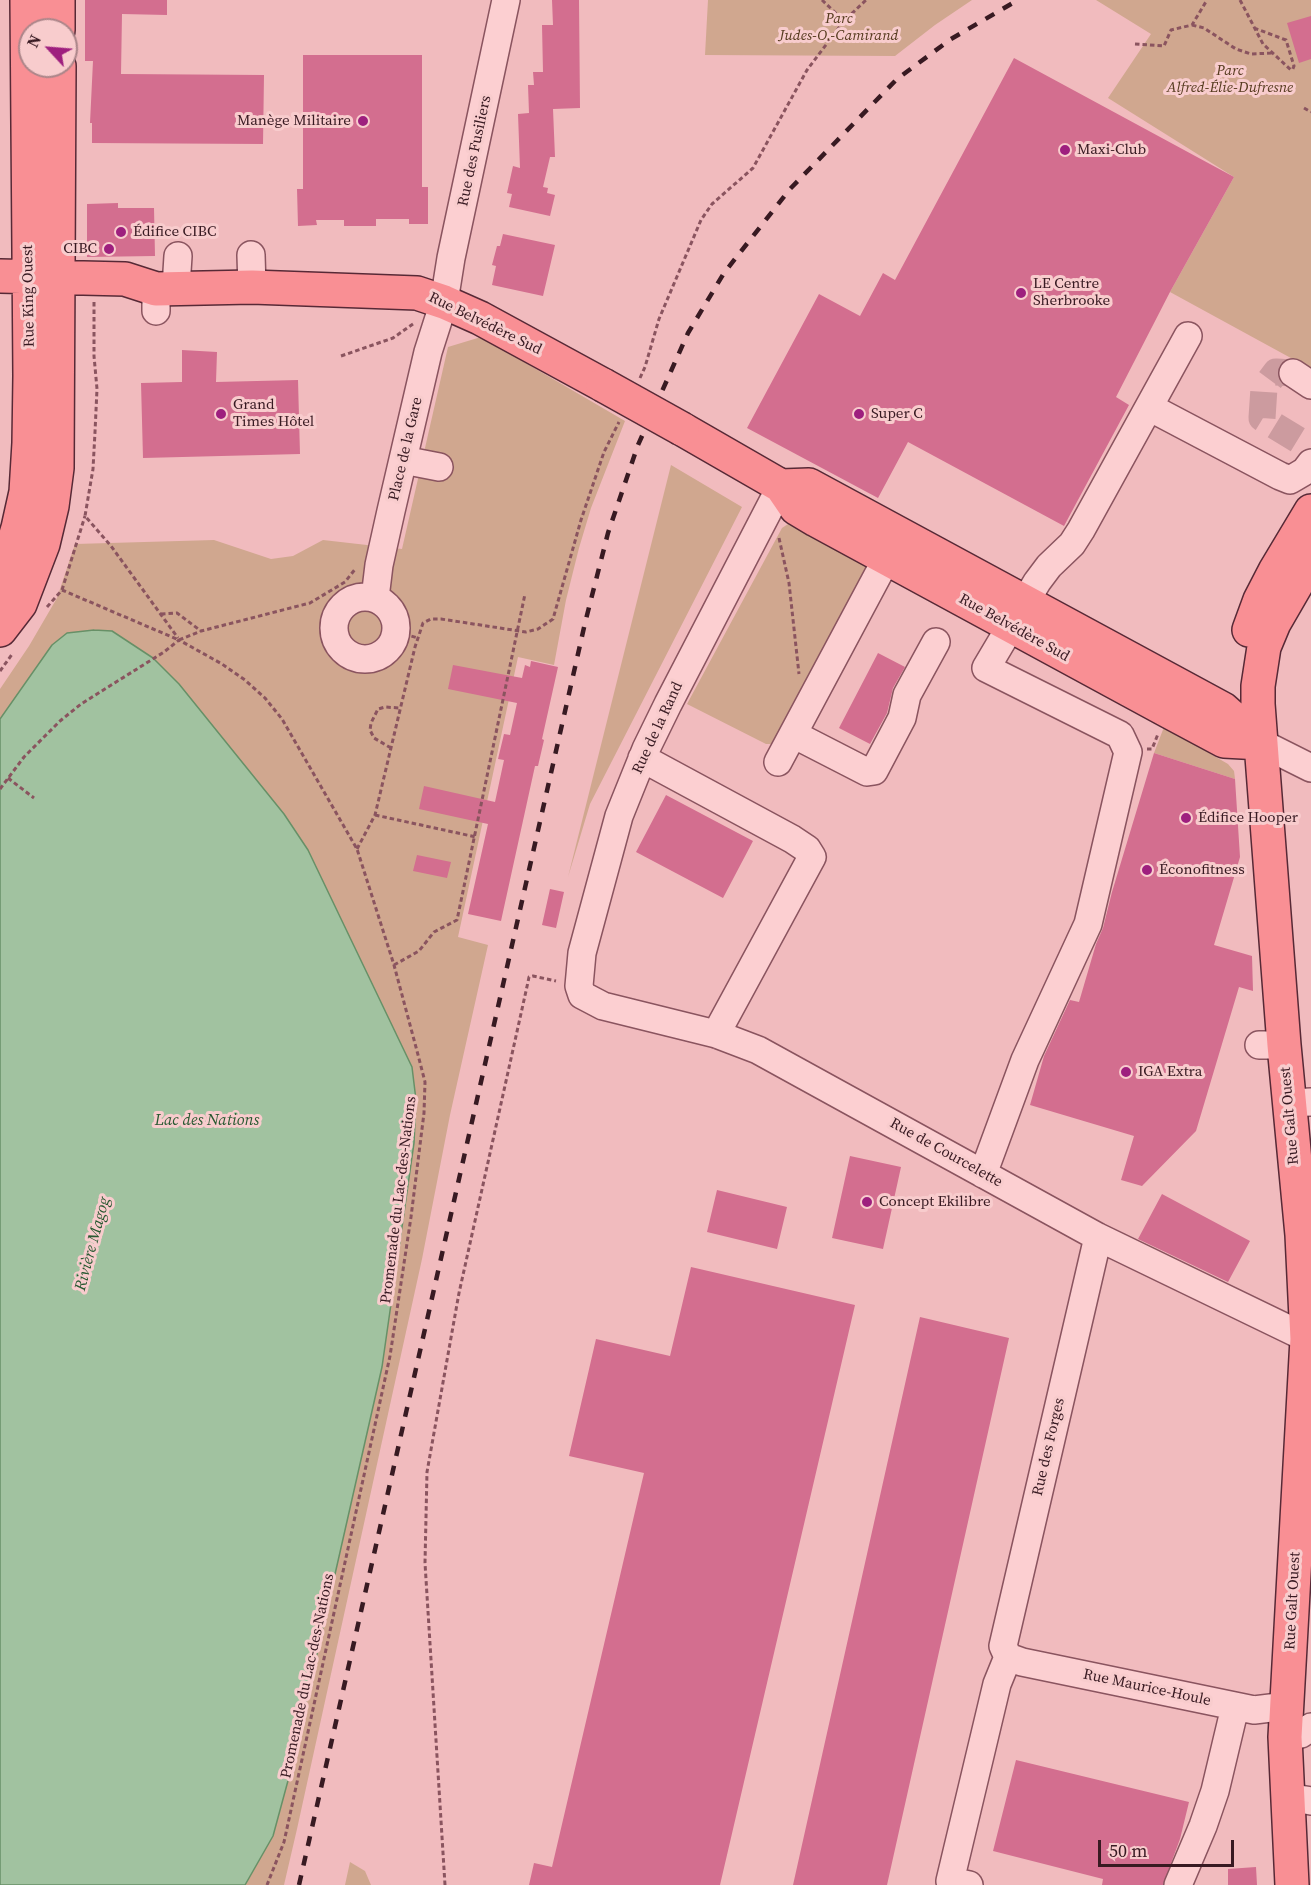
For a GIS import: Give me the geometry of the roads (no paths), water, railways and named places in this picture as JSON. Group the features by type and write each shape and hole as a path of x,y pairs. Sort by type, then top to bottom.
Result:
{"main road":[{"name":"Rue King Ouest","path":"0,588 26,492 29,432 27,0"},
{"path":"58,0 58,18"},
{"name":"Rue King Ouest","path":"9,637 43,544 52,506 58,434 29,288 57,78"},
{"name":"Rue Belvédère Sud","path":"29,288 94,301 129,302 166,286 252,271 417,293 444,302 508,333 781,486 796,508 887,558 1018,614 1223,709 1261,743"},
{"name":"Rue Belvédère Sud","path":"29,288 125,279 166,286"},
{"name":"Rue Belvédère Sud","path":"781,486 809,485 1018,614 1168,711 1224,741 1261,743"},
{"name":"Rue Galt Ouest","path":"1261,743 1243,703 1240,672 1243,645 1260,600 1290,542 1311,511"},
{"name":"Rue Galt Ouest","path":"1292,1885 1299,1799 1296,1715 1309,1340 1302,1236 1300,1102 1271,1045 1258,686 1264,647 1282,607 1311,559"}],"street":[{"name":"Rue des Fusiliers","path":"444,302 488,38 506,0"},
{"name":"Place de la Gare","path":"375,598 380,565 428,352 444,302"},
{"path":"983,1173 1025,1060 1088,924 1128,752 1120,735 986,668 1049,566 1072,544 1081,530 1188,336"},
{"path":"1149,407 1290,480 1305,471 1311,463"},
{"path":"404,460 439,467"},
{"name":"Rue de la Rand","path":"579,986 582,953 619,816 642,758 781,486"},
{"path":"778,762 887,558"},
{"path":"355,598 375,598 385,603 392,611 396,621 407,635 393,643 379,657 369,660 349,656 336,640 335,620 339,611 355,598"},
{"path":"793,734 867,772 874,771 902,718 908,695 936,642"},
{"name":"Rue Belvédère Sud","path":"1261,743 1311,768"},
{"path":"642,758 792,839 807,849 812,857 716,1034"},
{"name":"Rue de Courcelette","path":"579,986 582,995 603,1006 716,1034 758,1050 1098,1237 1309,1340"},
{"name":"Rue des Forges","path":"1008,1657 1003,1646 1098,1237"},
{"path":"956,1884 998,1684 1008,1657"},
{"name":"Rue Maurice-Houle","path":"1008,1657 1022,1662 1235,1707 1296,1715"},
{"path":"1178,1885 1215,1791 1235,1707"}],"water":[{"name":"Lac des Nations","path":"112,631 153,658 179,684 284,814 308,850 412,1067 416,1100 414,1143 382,1367 289,1777 273,1836 245,1885 0,1885 0,719 52,645 67,633"}],"tunnel":[{"path":"1293,373 1276,372 1264,388 1262,418 1303,443"}],"railway":[{"path":"299,1885 585,623 608,533 638,445 688,333 724,273 790,189 897,79 951,39 1018,0"}],"place":[{"name":"Manège Militaire","path":"363,121"},
{"name":"Maxi-Club","path":"1065,150"},
{"name":"Édifice CIBC","path":"121,232"},
{"name":"CIBC","path":"109,249"},
{"name":"LE Centre Sherbrooke","path":"1021,293"},
{"name":"Grand Times Hôtel","path":"221,414"},
{"name":"Super C","path":"859,414"},
{"name":"Édifice Hooper","path":"1186,818"},
{"name":"Éconofitness","path":"1147,870"},
{"name":"IGA Extra","path":"1126,1072"},
{"name":"Concept Ekilibre","path":"867,1202"}],"park label":[{"name":"Parc Judes-O.-Camirand","path":"839,28"},
{"name":"Parc Alfred-Élie-Dufresne","path":"1230,80"}],"water label":[{"name":"Rivière Magog","path":"93,1244"}]}
